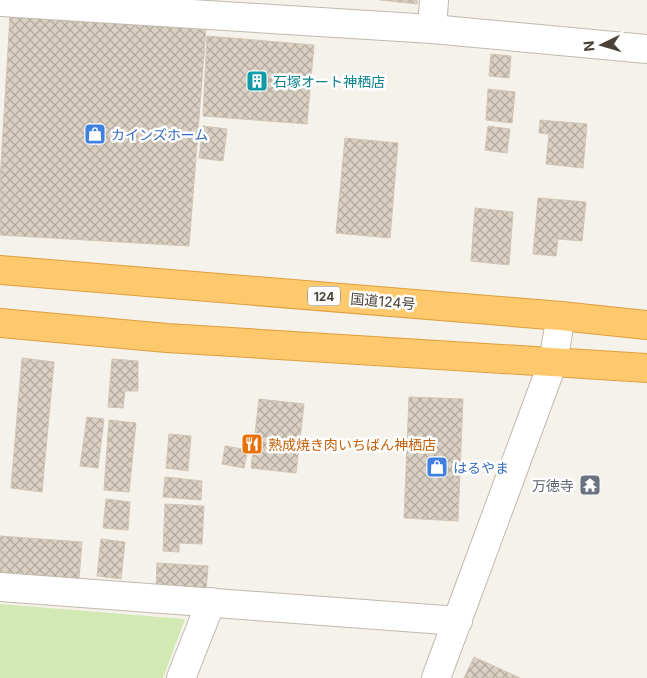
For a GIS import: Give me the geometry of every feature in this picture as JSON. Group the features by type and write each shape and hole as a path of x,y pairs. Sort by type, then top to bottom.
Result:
{"highway":[{"name":"国道124号","path":"0,270 561,316 647,325"},
{"path":"0,323 167,338 647,368"}],"street":[{"path":"432,29 434,0"},
{"path":"0,2 432,29 647,49"},
{"path":"436,678 553,362 561,316"},
{"path":"0,587 458,621"},
{"path":"181,678 211,602"}],"green space":[{"path":"0,604 185,619 163,678 0,678"}],"building":[{"path":"380,0 417,0 417,4"},
{"path":"10,16 206,29 189,246 0,235 0,181"},
{"name":"石塚オート神栖店","path":"207,36 314,45 307,124 203,116"},
{"path":"491,54 511,56 509,78 489,76"},
{"path":"488,89 515,92 512,123 486,120"},
{"path":"540,120 587,124 583,168 546,164 549,134 539,133"},
{"path":"203,126 227,129 223,161 199,158"},
{"path":"488,126 510,129 507,153 485,150"},
{"path":"345,138 398,143 390,238 336,233"},
{"path":"538,198 586,202 582,241 558,239 556,256 533,254"},
{"path":"475,208 513,212 509,265 471,261"},
{"path":"22,358 54,362 42,492 11,488"},
{"path":"112,359 138,361 138,391 125,391 123,408 108,407"},
{"path":"409,397 463,399 458,521 404,518"},
{"path":"259,399 304,404 296,473 251,468"},
{"path":"87,417 104,419 98,468 80,466"},
{"path":"109,420 136,423 129,492 104,490"},
{"path":"169,434 191,436 188,471 166,468"},
{"path":"225,446 248,450 244,468 222,464"},
{"path":"165,477 202,481 201,500 163,497"},
{"path":"106,499 130,502 128,530 103,528"},
{"path":"165,504 204,506 202,544 179,543 179,552 163,551"},
{"path":"0,536 82,542 79,579 0,573"},
{"path":"101,539 125,542 121,579 97,576"},
{"path":"157,563 208,566 206,591 156,588"},
{"path":"474,657 520,678 464,678"}],"place":[{"name":"石塚オート神栖店","path":"257,81"},
{"name":"カインズホーム","path":"95,134"},
{"name":"熟成焼き肉いちばん神栖店","path":"252,444"},
{"name":"はるやま","path":"437,467"},
{"name":"万徳寺","path":"590,485"}]}
